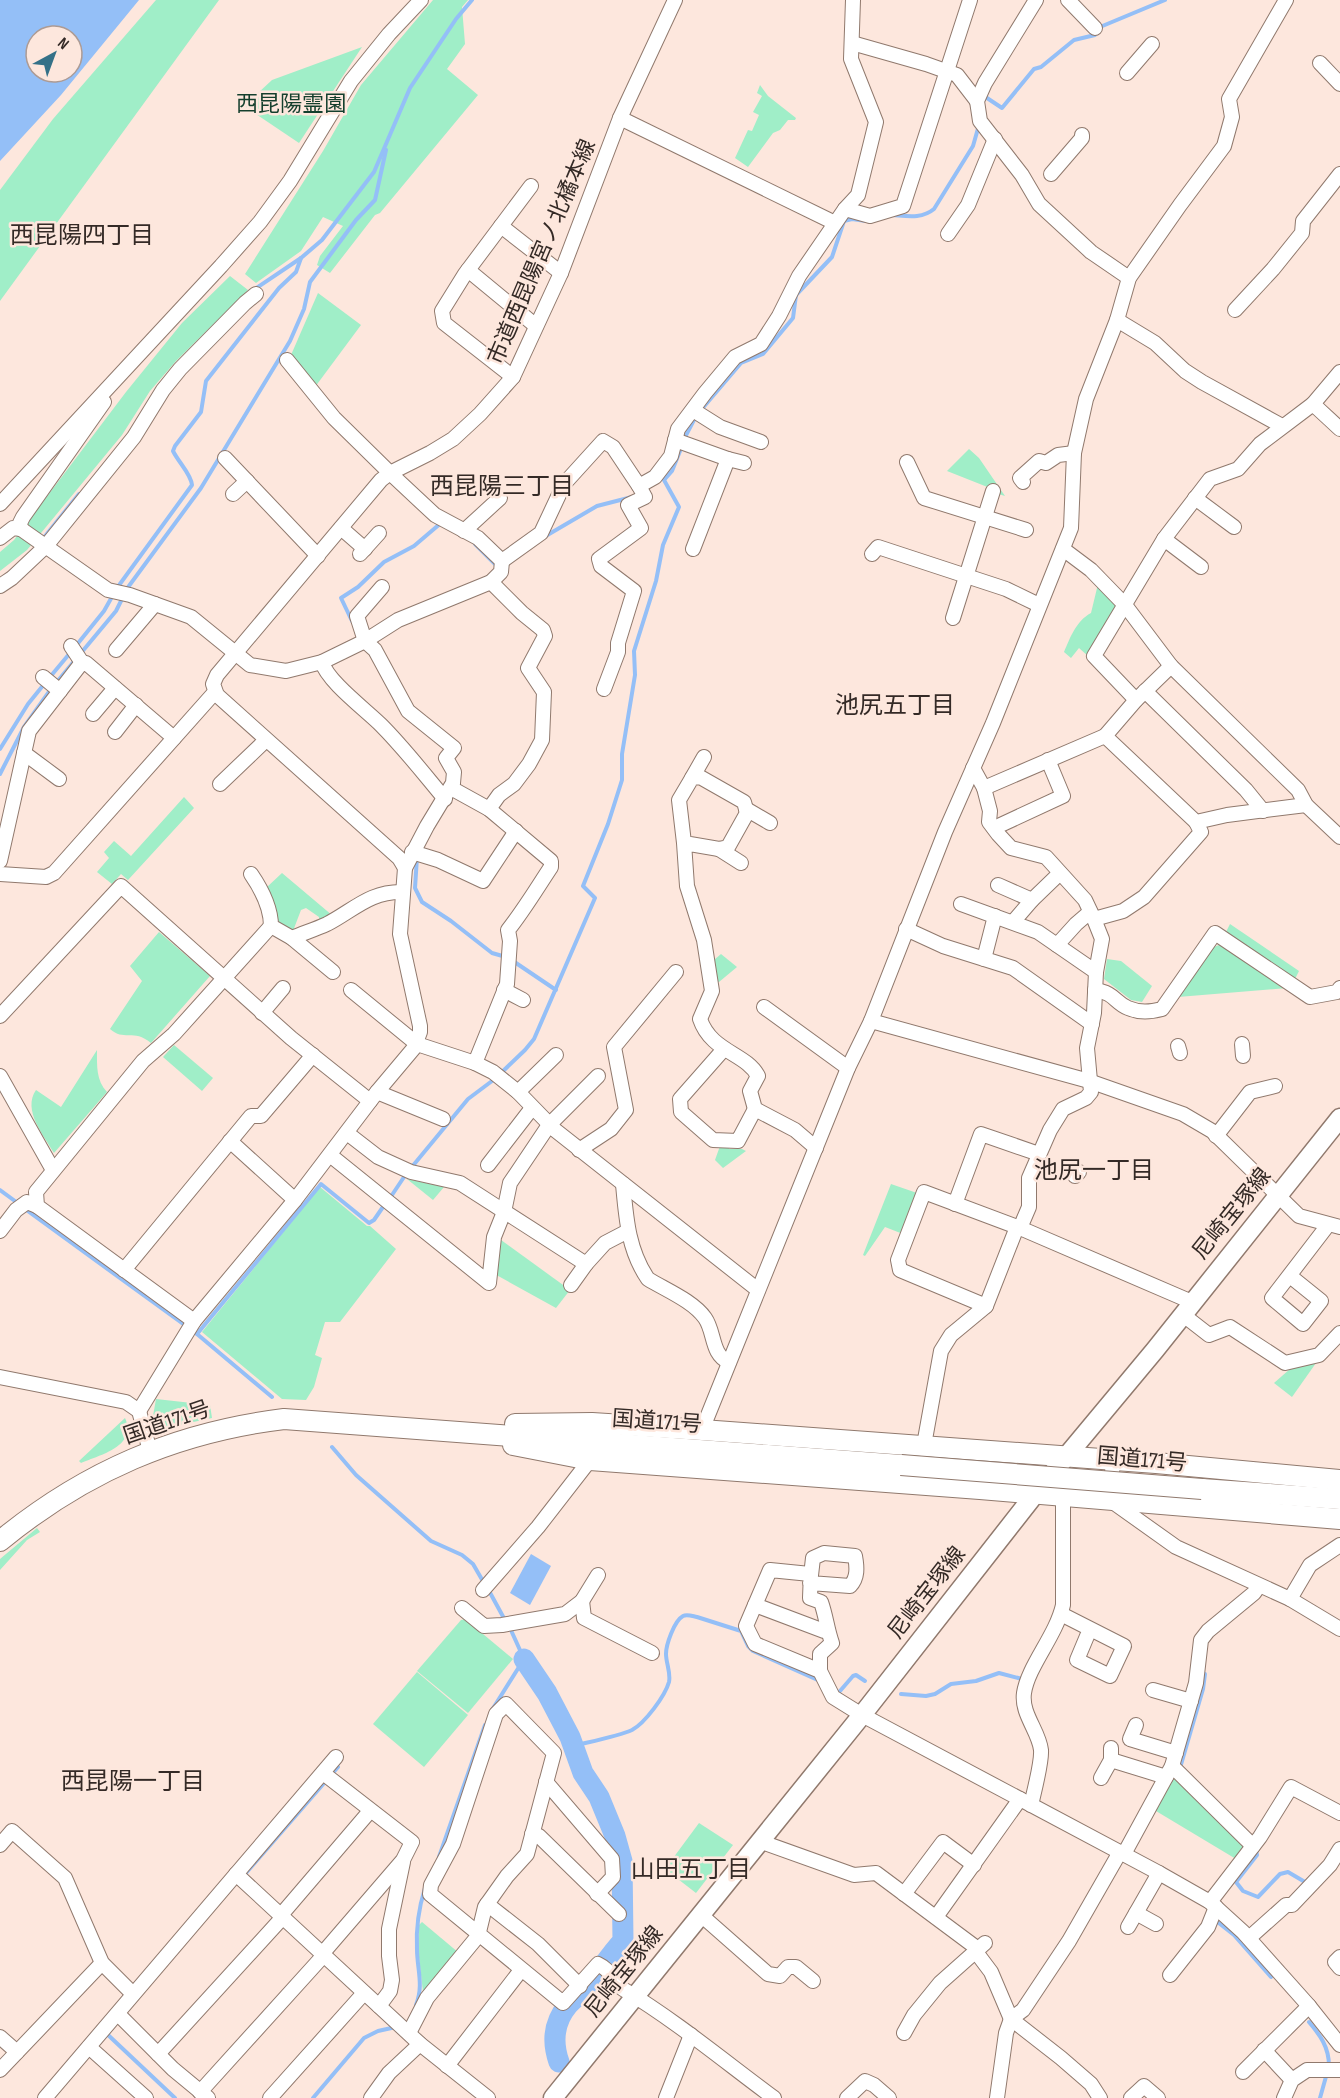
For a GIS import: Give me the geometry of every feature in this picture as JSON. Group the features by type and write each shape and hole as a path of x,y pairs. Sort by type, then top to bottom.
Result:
{"highway":[{"name":"国道171号","path":"0,1541 26,1520 80,1484 150,1451 213,1431 249,1423 284,1419 1340,1499"},
{"path":"440,1430 500,1424 592,1423 924,1445 984,1452 1156,1463 1340,1480"},
{"path":"440,1430 590,1460 1340,1518"}],"main road":[{"name":"尼崎宝塚線","path":"553,2098 862,1715 1035,1494 1340,1118"}],"street":[{"path":"0,504 116,381 260,222 290,181 351,81 389,34 421,0"},
{"name":"市道西昆陽宮ノ北橘本線","path":"215,692 214,680 235,653 381,480 453,439 480,414 513,377 561,273 620,118 675,0"},
{"path":"639,486 655,477 671,456 678,429 697,412 735,357 761,344 800,276 845,209 858,195 876,122 850,59 853,0"},
{"path":"845,209 870,216 903,206 970,0"},
{"path":"977,101 985,83 1012,41 1033,1 1036,0"},
{"path":"1068,0 1095,28"},
{"path":"702,1430 848,1068 871,1021 906,929 993,723 1071,528 1074,453 1086,399 1117,320 1129,279 1178,207 1224,146 1232,117 1230,99 1286,0"},
{"path":"852,43 957,75 977,101 980,121 1022,175 1038,204 1091,252 1129,279"},
{"path":"1127,73 1152,44"},
{"path":"1320,63 1340,84"},
{"path":"620,118 835,223"},
{"path":"1051,174 1082,138 1082,135"},
{"path":"951,228 968,205 994,139"},
{"path":"1235,310 1273,269 1302,232 1304,221 1338,181"},
{"path":"513,377 444,323 442,310 468,270 531,186"},
{"path":"501,226 561,273"},
{"path":"468,270 537,326"},
{"path":"0,586 12,578 45,546 134,437 163,390 180,369 256,294"},
{"path":"1117,320 1155,343 1193,376 1282,426"},
{"path":"0,538 13,528 26,533 108,590 130,595 191,617 250,665 286,671 322,662 365,641 398,620 492,582 501,572 501,561 478,538 435,515 390,473 334,418 287,360"},
{"path":"1263,812 1246,790 1094,656 1164,540 1210,479 1238,469 1260,444 1312,404 1340,372"},
{"path":"26,533 20,523 23,517 106,400 116,381"},
{"path":"1312,404 1340,429"},
{"path":"697,412 720,427 761,442"},
{"path":"675,440 744,463"},
{"path":"501,561 542,533 564,484 603,441 613,447 645,497 628,505 641,528 598,560 601,566 634,591 618,643 618,652 604,688"},
{"path":"1023,482 1020,478 1036,457 1046,463 1058,455 1074,453"},
{"path":"225,458 318,556"},
{"path":"693,549 712,518 728,459"},
{"path":"912,466 924,498 1026,530"},
{"path":"233,494 247,481"},
{"path":"953,618 993,491"},
{"path":"464,531 500,498"},
{"path":"1195,498 1234,527"},
{"path":"341,528 362,552 379,533"},
{"path":"1164,540 1201,567"},
{"path":"872,554 878,547 1006,590 1039,605"},
{"path":"1063,549 1091,570 1125,605 1171,666 1298,790 1306,805 1340,837"},
{"path":"489,809 499,795 514,784 529,764 542,740 544,692 528,668 545,636 543,630 522,613 492,582"},
{"path":"139,1412 194,1321 296,1200 373,1097 417,1044 420,1026 399,928 405,868 412,852 448,793 454,772 446,758 454,748 408,711 375,650 365,641 357,616 382,587"},
{"path":"116,650 154,604"},
{"path":"71,646 83,664"},
{"path":"322,662 324,669 333,680 448,793 489,809 551,861 551,867 526,903 522,913 508,930 510,941 507,984 475,1063"},
{"path":"0,861 29,731 58,690 80,665 86,663 174,738"},
{"path":"984,788 1105,736 1171,666"},
{"path":"43,677 58,690"},
{"path":"93,714 115,688"},
{"path":"0,874 46,877 54,873 215,692 399,858 405,868"},
{"path":"115,732 136,705"},
{"path":"1057,945 1076,924 1092,915 1123,910 1144,897 1201,832 1196,822 1105,736"},
{"path":"220,784 266,740"},
{"path":"24,753 59,779"},
{"path":"704,757 679,800 687,886 704,940 712,991 700,1019 703,1029 724,1049 753,1068 758,1076 750,1090 755,1109 738,1141 713,1140 681,1112 680,1099 724,1049"},
{"path":"994,828 1063,796 1048,760"},
{"path":"924,1445 940,1351 951,1335 986,1306 1029,1207 1029,1178 1039,1154 1063,1109 1090,1095 1087,1048 1092,1024 1101,939 1085,900 1046,857 1011,848 989,822 990,811 984,788 973,768"},
{"path":"692,778 700,777 743,798 770,823"},
{"path":"684,843 719,849 728,847 747,813 743,798"},
{"path":"1196,822 1306,805"},
{"path":"412,852 438,860 483,881 516,831"},
{"path":"719,849 741,863"},
{"path":"1013,922 1060,873"},
{"path":"1,1226 27,1206 53,1170 143,1061 174,1034 271,926 271,915 261,889 251,874"},
{"path":"998,885 1032,900"},
{"path":"0,1016 121,886 223,979 313,1055 373,1097 443,1119"},
{"path":"292,938 327,924 362,902 387,892 403,892"},
{"path":"961,904 1038,932 1096,972"},
{"path":"984,959 995,916"},
{"path":"271,926 292,938 333,972"},
{"path":"906,929 943,946 1013,968 1092,1024"},
{"path":"1095,990 1108,992 1127,1008 1146,1012 1162,1009 1215,933 1310,997 1337,992 1340,988"},
{"path":"579,1150 611,1129 626,1110 614,1047 676,972"},
{"path":"262,1013 283,988"},
{"path":"351,990 367,999 417,1044 475,1063 494,1072 518,1092 549,1125 579,1150 758,1290"},
{"path":"504,990 523,1000"},
{"path":"766,1014 800,1042 848,1068"},
{"path":"871,1021 1089,1081 1183,1114 1216,1136 1299,1216 1334,1226 1295,1266 1290,1276"},
{"path":"124,1270 251,1116 261,1116 313,1055"},
{"path":"518,1092 556,1055"},
{"path":"330,1155 489,1283 494,1237 504,1212 510,1183 549,1125 598,1076"},
{"path":"1216,1136 1250,1092 1275,1086"},
{"path":"2,1088 53,1170"},
{"path":"488,1165 532,1108"},
{"path":"755,1109 795,1130 816,1148"},
{"path":"347,1133 378,1156 411,1172 460,1183 586,1264"},
{"path":"955,1204 981,1134 1039,1154"},
{"path":"230,1141 296,1200"},
{"path":"623,1184 628,1231 634,1252 648,1278 694,1307 706,1319 718,1353 729,1362"},
{"path":"986,1306 900,1270 898,1260 924,1192 1019,1227 1187,1308 1209,1335 1230,1327 1286,1363 1319,1354 1340,1333"},
{"path":"27,1206 124,1270 194,1321"},
{"path":"571,1284 605,1243 628,1231"},
{"path":"0,1377 126,1402 139,1412 150,1451"},
{"path":"980,1489 984,1452"},
{"path":"486,1587 538,1527 590,1460"},
{"path":"1113,1460 1110,1500 1176,1546 1290,1599 1340,1629"},
{"path":"1154,1503 1147,1497 1149,1470 1156,1463"},
{"path":"936,1917 974,1865 1026,1802 1041,1751 1026,1711 1024,1695 1028,1679 1061,1614 1063,1605 1063,1496"},
{"path":"1290,1599 1310,1564 1340,1545"},
{"path":"820,1671 755,1644 746,1626 770,1570 810,1578 810,1598 821,1602 827,1617 832,1643 820,1654 820,1671 833,1697 862,1715 1159,1873 1213,1905 1249,1938 1309,2006 1335,2026 1340,2045"},
{"path":"462,1608 484,1626 565,1614 582,1601 598,1575"},
{"path":"997,2098 1006,2033 1011,2019 1023,2010 1069,1941 1169,1772 1196,1683 1201,1640 1208,1631 1254,1593 1259,1586"},
{"path":"582,1601 584,1618 652,1653"},
{"path":"755,1605 828,1631"},
{"path":"1061,1614 1090,1629 1128,1642 1110,1676 1077,1660 1090,1629"},
{"path":"1154,1690 1191,1701"},
{"path":"403,2027 478,1935 487,1904 507,1876 527,1854 554,1753 506,1704 496,1714 453,1844 431,1885 430,1894 478,1935 563,2003 598,1964 603,1966 615,1983 691,2035 757,2094 774,2098"},
{"path":"1136,1725 1130,1739 1176,1752"},
{"path":"1101,1778 1111,1754 1169,1772 1253,1846"},
{"path":"45,2098 336,1757"},
{"path":"118,2014 204,2095 403,1860 412,1842 323,1773"},
{"path":"546,1782 612,1859 613,1877 597,1894"},
{"path":"1170,1975 1208,1927 1213,1905 1291,1787 1340,1813"},
{"path":"158,2054 282,1916 370,1811"},
{"path":"0,1845 12,1831 65,1878 102,1963 133,1994"},
{"path":"532,1834 539,1836 619,1914"},
{"path":"759,1840 854,1875 876,1873 974,1946 980,1948 1011,2019 1091,2084 1100,2098"},
{"path":"904,1894 943,1842 974,1865"},
{"path":"1249,1938 1286,1905 1292,1905 1330,1864 1340,1849"},
{"path":"379,2006 390,1991 392,1980 389,1929 403,1860"},
{"path":"1128,1927 1159,1873"},
{"path":"236,1875 420,2044 489,2098"},
{"path":"487,1904 538,1944 580,1986"},
{"path":"1136,1913 1156,1924"},
{"path":"701,1915 768,1974 780,1976 788,1967 796,1967 813,1981"},
{"path":"903,2029 920,2004 980,1948"},
{"path":"1340,1957 1335,1962 1340,1968"},
{"path":"0,2070 102,1963"},
{"path":"447,2066 521,1970"},
{"path":"270,2098 364,1993"},
{"path":"1243,2072 1309,2006"},
{"path":"666,2098 691,2035"},
{"path":"0,2037 16,2052"},
{"path":"370,2098 389,2073 420,2044"},
{"path":"89,2047 143,2097"},
{"path":"1264,2050 1292,2080"},
{"path":"1284,2098 1292,2080 1307,2070 1340,2070"},
{"path":"847,2098 865,2081 889,2098"},
{"path":"1131,2098 1144,2086 1158,2098"}],"green space":[{"path":"156,0 219,0 0,301 0,190 53,119"},
{"path":"433,0 468,0 462,7 465,44 447,69 478,95 380,213 375,215 330,273 317,265 320,256 343,226 323,217 301,251 256,283 245,274 323,151 361,85"},
{"name":"西昆陽霊園","path":"362,47 299,143 244,106 272,80"},
{"path":"760,85 768,96 796,118 788,120 780,130 773,133 748,167 735,158 748,130 752,131 759,115 753,112 762,96 757,93"},
{"path":"230,276 248,290 176,361 150,391 122,435 27,550 0,571 0,552 14,540 126,392 182,323"},
{"path":"318,293 361,325 315,387 291,355"},
{"path":"969,449 979,458 1005,496 947,471"},
{"path":"1098,584 1119,604 1088,656 1079,648 1071,658 1064,652 1077,625 1091,613"},
{"path":"184,797 194,808 128,880 121,874 112,884 97,872 109,858 104,852 114,841 131,856"},
{"path":"282,873 333,916 319,924 319,917 306,908 301,910 293,931 277,926 266,888"},
{"path":"1230,924 1299,971 1295,979 1226,932"},
{"path":"159,932 210,976 151,1043 139,1036 120,1035 110,1029 142,981 130,966"},
{"path":"1224,946 1287,988 1178,997 1214,947"},
{"path":"721,954 737,967 719,982 716,981 714,960"},
{"path":"1107,959 1121,961 1152,986 1142,1002 1131,1000 1104,979"},
{"path":"174,1045 213,1078 202,1091 163,1057"},
{"path":"97,1050 99,1078 107,1092 54,1153 36,1123 32,1098 36,1090 61,1107"},
{"path":"720,1146 746,1151 723,1168 715,1160"},
{"path":"407,1179 444,1187 433,1200"},
{"path":"891,1184 917,1193 903,1234 885,1227 865,1256 863,1255"},
{"path":"320,1187 396,1249 340,1322 325,1322 315,1355 322,1358 314,1387 306,1400 282,1399 202,1332"},
{"path":"497,1237 570,1290 556,1308 491,1272"},
{"path":"1314,1361 1316,1363 1292,1397 1274,1383 1290,1369"},
{"path":"156,1399 210,1405 212,1418 165,1428 158,1424 153,1416"},
{"path":"125,1418 128,1428 122,1442 98,1457 81,1463 79,1461"},
{"path":"37,1528 40,1532 27,1540 0,1570 0,1559"},
{"path":"465,1619 513,1659 468,1713 417,1671 461,1620"},
{"path":"417,1672 468,1715 424,1767 373,1724"},
{"path":"1175,1773 1248,1844 1236,1859 1156,1811"},
{"path":"699,1823 733,1845 696,1893 665,1869"},
{"path":"422,1922 459,1953 423,1992 418,1949 419,1925"}],"water":[{"path":"0,0 139,0 84,67 84,24 24,24 24,84 70,84 0,161"},
{"path":"531,1554 551,1566 530,1605 510,1593"}],"waterway":[{"path":"252,291 301,258 322,240 374,172 410,88 456,19 472,0"},
{"path":"984,97 1002,108 1034,69 1041,67 1074,40 1095,35 1100,27 1165,0"},
{"path":"893,215 919,216 934,209 973,146 979,125"},
{"path":"126,590 201,488 290,341 304,309 310,282 356,220 375,200 386,150"},
{"path":"701,410 741,363 763,354 793,318 796,295 832,257 844,221 852,219 866,221"},
{"path":"117,588 192,485 173,451 201,412 206,381 279,288 296,272 301,258"},
{"path":"684,439 696,416"},
{"path":"501,1073 534,1039 595,898 583,886 608,824 622,780 622,754 635,675 634,651 656,581 663,545 679,507 664,480 672,471 682,446"},
{"path":"42,540 79,494"},
{"path":"544,537 597,506 632,497"},
{"path":"352,621 341,598 358,587 384,562 414,546 441,523"},
{"path":"475,544 497,566"},
{"path":"75,647 104,611 113,595"},
{"path":"81,653 116,611 123,597"},
{"path":"50,677 70,653"},
{"path":"56,683 76,659"},
{"path":"0,749 28,704 45,683"},
{"path":"0,774 24,727 51,689"},
{"path":"417,857 415,888 422,902 492,953 506,957"},
{"path":"513,961 556,990"},
{"path":"411,1168 468,1099 496,1078"},
{"path":"390,1198 406,1174"},
{"path":"197,1334 321,1184 369,1223 374,1220 385,1204"},
{"path":"0,1190 19,1204"},
{"path":"25,1209 186,1326"},
{"path":"197,1334 272,1397"},
{"path":"332,1447 356,1475 431,1541 462,1555 473,1564 484,1583"},
{"path":"488,1589 506,1622"},
{"path":"573,1746 632,1730 654,1709 669,1682 667,1645 677,1623 685,1615 741,1631 753,1651 820,1681"},
{"path":"492,1710 524,1659 510,1628"},
{"path":"524,1659 547,1693 570,1737 583,1773 599,1797 615,1836 622,1861 623,1941 588,1986 568,2005 559,2019 555,2033 555,2047 559,2062"},
{"path":"901,1694 926,1696 935,1694 951,1684 976,1681 999,1673 1022,1679"},
{"path":"1180,1768 1203,1689 1205,1674"},
{"path":"840,1691 853,1676 856,1675 865,1681"},
{"path":"439,1857 485,1725"},
{"path":"246,1873 338,1767"},
{"path":"1256,1850 1257,1855 1236,1882 1243,1891 1258,1897 1280,1874 1288,1872 1305,1882"},
{"path":"416,2005 420,1984 417,1956 418,1926 425,1888"},
{"path":"1215,1920 1234,1935 1271,1977"},
{"path":"1309,2022 1323,2042 1329,2066"},
{"path":"313,2098 364,2038 378,2031 396,2027"},
{"path":"107,2034 175,2098"},
{"path":"1320,2098 1327,2073"}],"district":[{"name":"西昆陽四丁目","path":"82,235"},
{"name":"西昆陽三丁目","path":"502,486"},
{"name":"池尻五丁目","path":"895,705"},
{"name":"池尻一丁目","path":"1094,1170"},
{"name":"西昆陽一丁目","path":"133,1781"},
{"name":"山田五丁目","path":"691,1869"}]}
